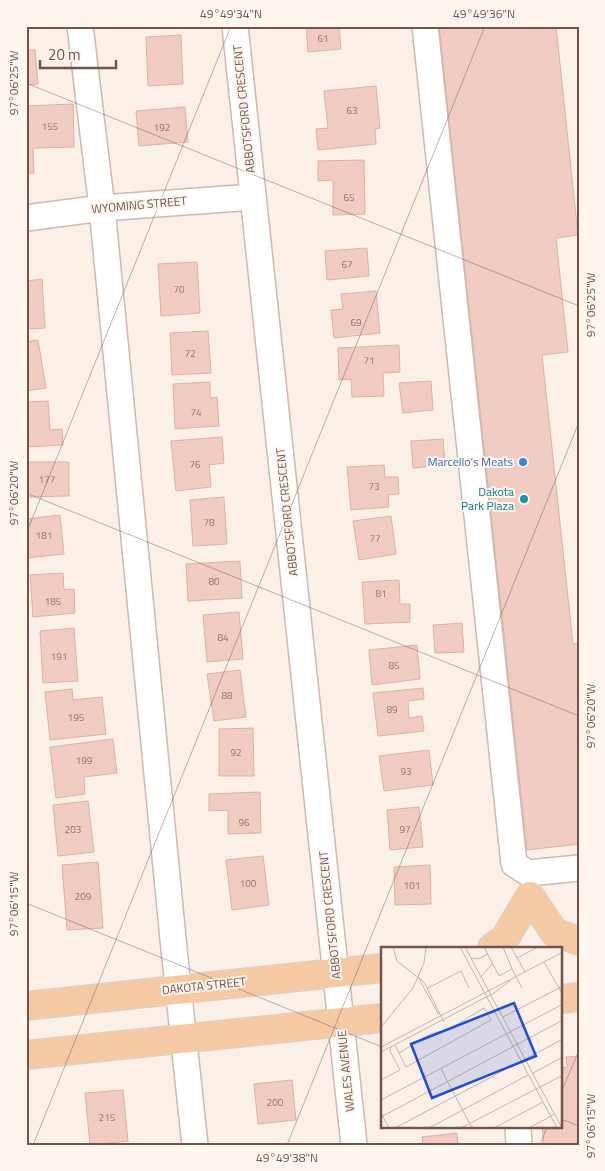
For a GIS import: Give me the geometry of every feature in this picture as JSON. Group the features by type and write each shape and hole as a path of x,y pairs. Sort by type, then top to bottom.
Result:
{"main road":[{"path":"529,884 554,932 579,941"},
{"path":"493,947 505,938 529,884"},
{"path":"562,949 579,947"},
{"name":"DAKOTA STREET","path":"26,1055 183,1038 339,998 381,969"},
{"name":"DAKOTA STREET","path":"26,1006 178,989 339,998 381,1018"},
{"path":"562,999 579,997"}],"street":[{"path":"80,26 102,208 178,989 195,1145"},
{"name":"ABBOTSFORD CRESCENT","path":"235,26 339,998"},
{"path":"425,26 514,864 529,884 579,868"},
{"name":"WYOMING STREET","path":"26,218 102,208 253,196"},
{"name":"WALES AVENUE","path":"339,998 354,1145"},
{"path":"518,1128 519,1145"}],"building":[{"path":"306,26 339,26 341,49 308,52"},
{"name":"Dakota Park Plaza","path":"439,26 556,26 578,235 556,238 568,352 542,355 573,644 579,643 579,844 527,850"},
{"path":"181,35 183,84 148,86 146,37"},
{"path":"26,50 35,50 38,84 26,85"},
{"path":"376,86 380,128 375,129 376,144 318,150 316,129 328,128 324,91"},
{"path":"73,104 74,147 33,148 34,173 26,174 26,106"},
{"path":"185,107 188,142 139,146 136,111"},
{"path":"364,160 365,214 333,215 333,180 318,181 318,161"},
{"path":"367,248 369,276 327,280 325,251"},
{"path":"197,262 200,313 161,316 158,264"},
{"path":"42,279 45,328 26,329 26,281"},
{"path":"376,291 380,333 334,338 331,310 343,309 341,294"},
{"path":"208,331 211,373 172,375 170,333"},
{"path":"38,340 46,388 26,391 26,342"},
{"path":"399,345 400,372 383,373 384,396 352,397 351,379 339,380 338,348"},
{"path":"431,381 433,410 403,413 399,383"},
{"path":"210,382 210,398 217,397 219,426 175,429 173,384"},
{"path":"48,401 50,430 62,429 63,445 26,447 26,402"},
{"path":"222,437 224,463 209,465 211,487 176,491 171,441"},
{"path":"443,439 445,465 413,468 411,441"},
{"path":"26,462 69,462 69,496 26,497"},
{"path":"384,465 385,477 398,477 399,494 388,495 389,507 351,510 347,467"},
{"path":"224,497 227,544 193,546 190,500"},
{"path":"60,515 64,554 27,558 26,519"},
{"path":"391,516 396,554 359,560 353,521"},
{"path":"240,561 242,598 188,601 186,564"},
{"path":"63,573 64,590 74,589 75,613 33,617 30,575"},
{"path":"399,580 400,604 410,604 410,622 365,624 362,582"},
{"path":"239,612 243,659 207,662 203,615"},
{"path":"462,623 464,652 435,653 433,625"},
{"path":"74,628 78,681 43,683 40,631"},
{"path":"417,645 420,679 372,685 369,650"},
{"path":"240,670 246,717 214,721 207,674"},
{"path":"423,688 424,699 408,701 409,718 422,716 424,731 378,736 373,693"},
{"path":"72,689 73,700 102,697 106,734 50,740 45,692"},
{"path":"253,728 254,776 219,776 219,729"},
{"path":"113,739 117,773 84,777 85,794 56,798 50,747"},
{"path":"429,750 433,785 384,791 379,756"},
{"path":"260,792 261,833 228,834 228,810 209,811 209,794"},
{"path":"88,801 94,852 58,856 53,805"},
{"path":"419,807 423,847 390,850 387,810"},
{"path":"263,856 269,905 232,910 226,860"},
{"path":"98,862 103,928 67,930 62,865"},
{"path":"430,865 431,904 395,905 394,867"},
{"path":"579,1056 579,1145 544,1145 542,1128 562,1128 562,1068 567,1067 566,1057"},
{"path":"292,1080 296,1120 258,1124 254,1084"},
{"path":"123,1090 128,1141 90,1145 85,1093"},
{"path":"457,1133 458,1145 423,1145 422,1137"}],"place":[{"name":"Marcello’s Meats","path":"523,462"},
{"name":"Dakota Park Plaza","path":"524,499"}]}
